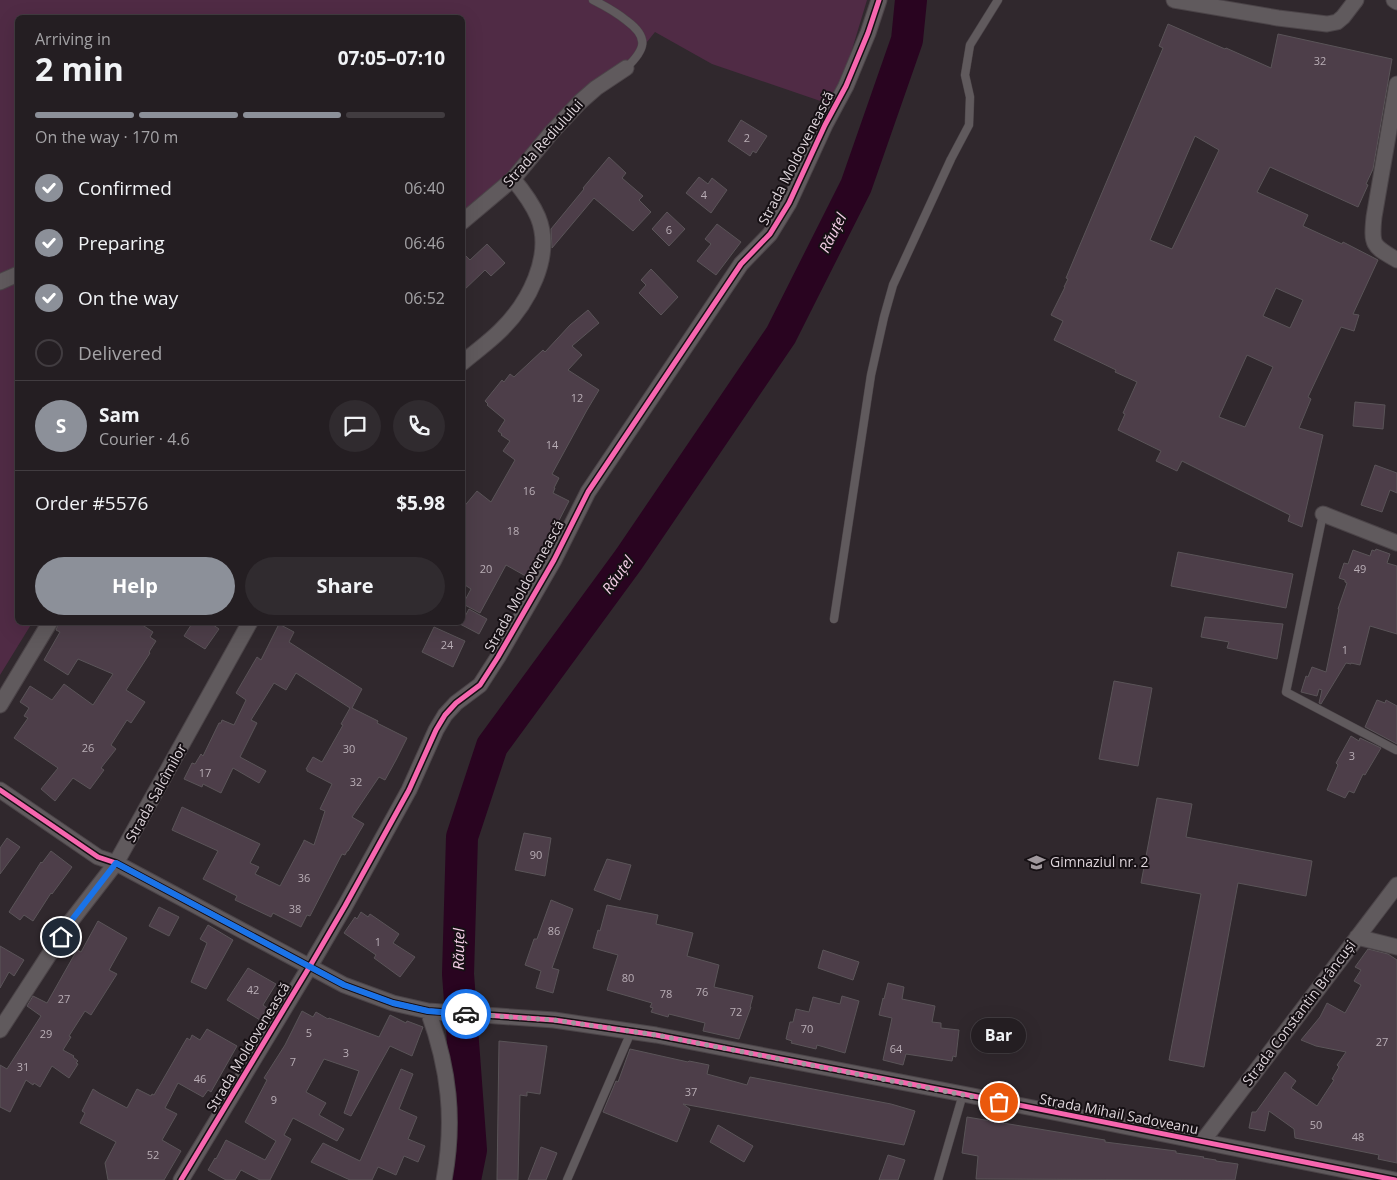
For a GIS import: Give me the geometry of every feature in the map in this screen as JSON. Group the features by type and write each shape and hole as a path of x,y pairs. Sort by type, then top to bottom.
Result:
{"street":[{"name":"Strada Moldovenească","path":"181,1180 310,966 409,790 436,730 445,715 456,703 480,685 554,560 588,492 741,264 770,234 789,203 825,125 846,86 868,33 879,0"},
{"path":"1174,0 1327,24 1337,22 1356,0"},
{"name":"Strada Rediulului","path":"465,219 513,179 551,133 580,102 596,88 626,68"},
{"path":"1397,84 1372,232 1373,242 1378,248 1397,260"},
{"path":"465,361 502,330 521,306 535,279 542,255 542,236 538,217 528,198 513,179"},
{"path":"0,282 15,275"},
{"path":"1323,514 1397,542"},
{"path":"0,705 48,625"},
{"name":"Strada Salcîmilor","path":"0,1030 71,921 116,863 248,625"},
{"name":"Strada Mihail Sadoveanu","path":"0,790 98,857 116,863 344,985 393,1003 433,1011 517,1019 554,1020 656,1035 1395,1180"},
{"name":"Strada Constantin Brâncuși","path":"1202,1142 1397,885"},
{"path":"1357,937 1397,947"},
{"path":"433,1011 450,1104 444,1180"}],"lane":[{"path":"593,0 613,10 637,28 642,35 641,49 626,68"},
{"path":"834,619 871,374 884,317 893,284 951,159 969,125 970,97 965,75 970,45 998,0"},
{"path":"1323,514 1286,692 1396,750"},
{"path":"566,1180 631,1032"},
{"path":"938,1180 963,1094"}],"shaded area":[{"path":"0,0 867,0 835,106 712,64 655,32 626,68 465,219 465,15 15,15 15,273 0,279"},
{"path":"15,283 15,625 31,625 0,675 0,287"}],"building":[{"path":"1168,24 1271,68 1278,34 1392,59 1373,169 1358,207 1270,167 1257,192 1308,215 1303,226 1342,244 1343,242 1378,260 1353,314 1359,315 1354,331 1341,327 1308,397 1311,399 1299,428 1323,435 1302,527 1288,521 1290,515 1182,461 1177,471 1156,461 1161,451 1118,430 1125,414 1123,413 1137,382 1054,340 1063,321 1051,315 1065,287 1068,279 1066,278 1163,48 1159,46","holes":["1195,136 1219,150 1172,249 1150,240","1276,288 1303,300 1290,328 1263,316","1247,355 1273,367 1245,427 1219,417"]},
{"path":"741,120 767,136 756,153 753,151 750,156 728,141"},
{"path":"609,157 626,173 622,178 643,196 639,200 651,212 633,231 594,198 552,248 551,229"},
{"path":"699,177 708,184 712,178 727,190 711,213 686,193"},
{"path":"667,212 685,229 669,246 652,229"},
{"path":"717,224 741,242 716,275 697,261 711,244 705,239"},
{"path":"487,244 505,263 491,276 485,270 465,289 465,255 470,260"},
{"path":"651,269 678,297 661,315 639,293 646,285 641,280"},
{"path":"588,310 599,323 572,346 582,355 568,370 599,390 552,474 559,478 553,493 569,501 531,579 506,565 480,613 465,605 465,600 471,589 465,585 465,505 477,491 491,502 515,460 503,451 510,441 498,431 505,420 487,405 485,401 502,380 504,382 510,374 514,377 543,350 545,352 570,325"},
{"path":"1355,402 1385,405 1383,429 1353,426"},
{"path":"1375,465 1397,473 1397,493 1390,490 1382,512 1361,505"},
{"path":"1376,549 1390,554 1387,563 1397,566 1397,634 1370,626 1360,665 1346,663 1321,704 1319,703 1322,690 1319,689 1317,696 1301,692 1306,676 1308,677 1312,667 1326,672 1338,609 1347,583 1339,578 1344,563 1348,564 1353,550 1370,556 1372,550 1375,551"},
{"path":"1178,552 1293,574 1286,608 1171,586"},
{"path":"469,609 487,619 479,634 462,625 465,625 465,616"},
{"path":"1205,617 1283,624 1277,659 1227,648 1229,642 1201,637"},
{"path":"58,625 142,625 153,632 150,637 156,641 126,690 145,702 131,723 127,720 111,745 116,749 101,768 104,770 90,789 73,778 55,801 41,789 58,768 14,738 28,718 24,716 29,708 20,702 30,686 52,700 64,684 93,705 113,674 78,659 68,675 44,660 60,632 56,630"},
{"path":"191,625 213,625 219,629 205,649 184,636"},
{"path":"278,625 294,632 289,642 362,689 352,708 407,738 385,780 379,777 352,817 364,824 348,851 345,855 342,854 310,916 307,915 301,927 273,913 271,917 235,900 237,896 203,879 218,851 172,830 182,807 260,844 250,863 259,867 255,874 280,886 304,840 314,845 325,811 320,809 332,784 306,769 313,757 322,762 343,725 341,724 350,708 296,673 286,690 274,683 251,720 257,723 240,757 266,771 259,783 233,768 221,793 203,784 202,787 184,779 192,763 195,764 201,754 203,756 219,723 222,720 234,725 246,700 236,693 257,657 261,660"},
{"path":"434,627 465,641 453,667 422,652"},
{"path":"1114,681 1152,688 1138,766 1099,759"},
{"path":"1377,700 1385,703 1386,700 1397,706 1397,744 1365,727"},
{"path":"1351,736 1359,741 1360,738 1381,748 1365,775 1363,774 1354,793 1349,791 1345,798 1327,790 1338,765 1336,763"},
{"path":"1157,798 1192,804 1186,837 1312,861 1306,896 1238,883 1204,1067 1169,1060 1201,894 1141,883"},
{"path":"524,833 551,838 545,876 515,870"},
{"path":"7,838 20,847 0,874 0,848"},
{"path":"51,851 72,867 51,893 33,921 24,915 20,920 9,912 41,862"},
{"path":"607,859 631,865 620,900 594,890"},
{"path":"551,900 573,909 552,968 559,970 553,993 536,988 541,971 525,965"},
{"path":"607,905 658,915 656,924 693,933 687,956 719,965 714,987 753,996 751,1007 739,1039 703,1031 705,1023 669,1014 668,1017 651,1012 653,1008 650,1007 652,1003 607,990 618,955 593,948"},
{"path":"159,907 179,917 169,936 149,926"},
{"path":"361,912 368,917 370,914 399,934 393,943 415,957 400,977 374,958 376,955 344,933 355,917 357,919"},
{"path":"98,921 127,938 109,970 117,974 91,1015 85,1011 69,1036 71,1037 63,1050 74,1056 78,1064 69,1078 52,1066 40,1087 26,1080 10,1112 0,1107 0,1065 7,1069 41,1016 27,1006 33,996 47,1003 77,950 81,952"},
{"path":"208,925 233,940 206,989 191,982 207,943 200,939"},
{"path":"0,946 24,960 14,976 9,972 0,988"},
{"path":"1368,949 1388,954 1397,960 1397,1163 1378,1159 1379,1155 1295,1138 1294,1129 1269,1111 1265,1131 1249,1128 1252,1112 1256,1112 1285,1072 1296,1081 1291,1088 1317,1106 1334,1080 1332,1079 1339,1067 1337,1065 1346,1052 1316,1046 1301,1040 1320,1017 1327,1003 1345,1013 1361,985 1354,981 1361,970 1355,967"},
{"path":"823,950 859,962 853,980 818,968"},
{"path":"248,968 276,984 263,1005 267,1008 260,1020 227,1000"},
{"path":"888,983 904,987 902,999 935,1006 932,1022 941,1023 941,1028 959,1030 956,1057 953,1056 952,1061 906,1054 903,1065 883,1060 892,1018 879,1015"},
{"path":"842,996 859,1001 845,1053 817,1045 816,1049 791,1043 792,1041 786,1039 790,1022 793,1022 796,1009 809,1012 813,997 840,1004"},
{"path":"302,1011 313,1017 316,1012 328,1019 379,1037 390,1015 406,1023 407,1021 423,1027 412,1056 390,1046 351,1116 344,1113 359,1071 324,1059 306,1092 326,1103 319,1115 344,1129 337,1141 293,1118 284,1135 291,1139 270,1180 260,1180 241,1170 235,1180 226,1180 208,1170 226,1140 265,1160 276,1141 245,1122 267,1080 264,1078 285,1045"},
{"path":"207,1029 237,1046 211,1092 208,1090 203,1097 178,1083 165,1108 177,1114 162,1140 181,1151 164,1180 108,1180 105,1163 116,1142 80,1123 85,1113 82,1111 93,1089 127,1108 137,1089 151,1096 152,1094 154,1095 187,1038 190,1040 192,1035 200,1040"},
{"path":"499,1041 547,1046 540,1094 527,1092 527,1096 520,1095 518,1180 497,1180"},
{"path":"630,1049 709,1065 707,1074 747,1085 750,1077 891,1104 915,1111 904,1145 683,1104 690,1109 677,1142 603,1112 616,1081 618,1082"},
{"path":"401,1069 413,1074 399,1109 417,1117 408,1139 425,1146 418,1162 404,1156 396,1175 378,1167 372,1180 350,1180 311,1162 323,1143 360,1161"},
{"path":"967,1117 1105,1140 1105,1142 1176,1151 1176,1153 1238,1164 1235,1180 976,1179 978,1156 962,1153"},
{"path":"718,1125 753,1146 744,1162 710,1142"},
{"path":"541,1147 557,1153 546,1180 528,1180"},
{"path":"888,1155 905,1160 898,1180 879,1180"}],"waterway":[{"name":"Răuțel","path":"465,1180 471,1150 458,974 462,837 492,746 629,559 781,335 856,186 907,40 911,0"}],"cycle path":[{"path":"181,1180 345,906 409,790 436,730 445,715 456,703 480,685 554,560 588,492 741,264 770,234 789,203 825,125 846,86 868,33 879,0"},
{"path":"0,790 98,857 116,863 344,985 393,1003 428,1011 554,1020 656,1035 1395,1180"}],"way so far":[{"path":"466,1014 517,1019 554,1020 656,1035 999,1102"}],"place":[{"name":"Gimnaziul nr. 2","path":"1036,862"},
{"name":"Bar","path":"999,1102"}],"route":[{"path":"61,937 71,921 116,863 344,985 393,1003 428,1011 466,1014"}]}
